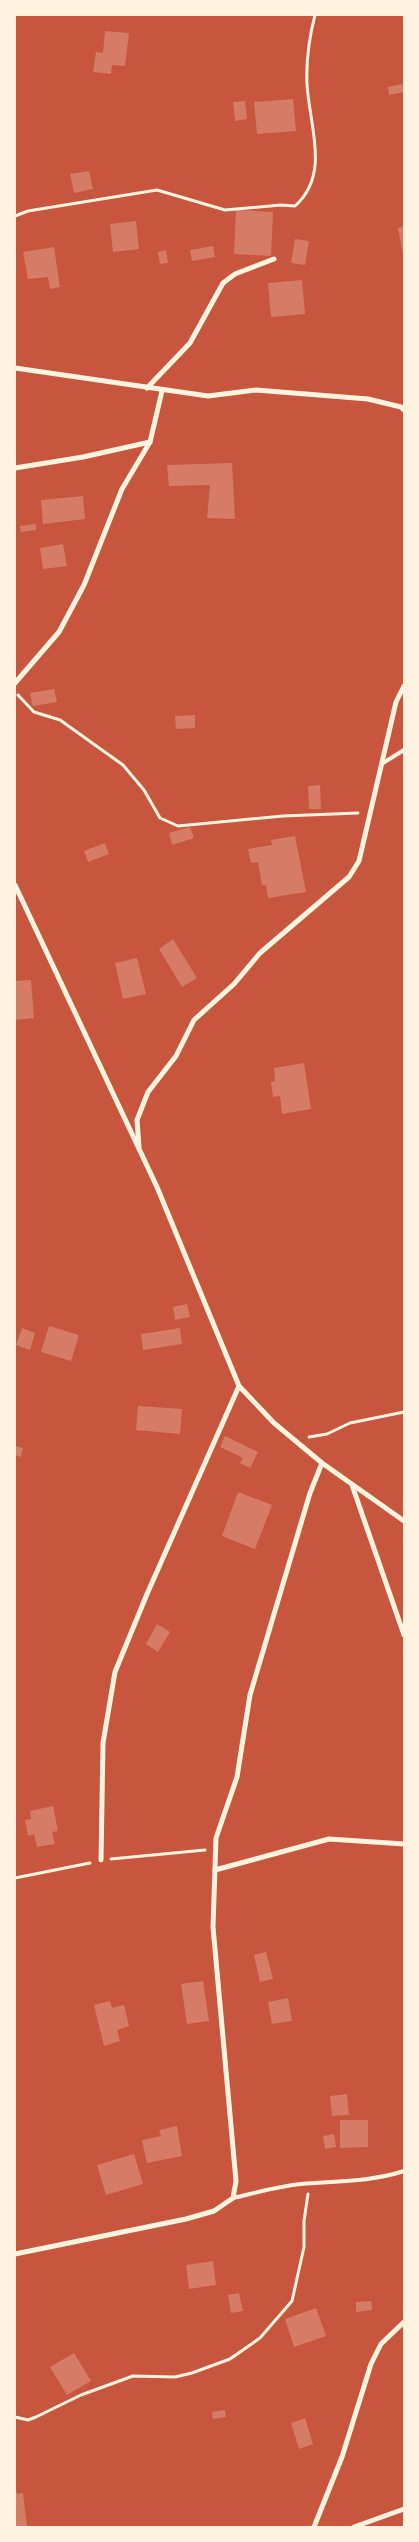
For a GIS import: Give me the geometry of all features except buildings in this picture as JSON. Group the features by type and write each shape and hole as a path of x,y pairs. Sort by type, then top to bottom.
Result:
{"street":[{"path":"147,388 190,343 223,283 235,274 274,259"},
{"path":"15,368 162,391 208,396 256,390 368,399 403,408"},
{"path":"15,683 58,632 84,585 122,489 150,442 162,391"},
{"path":"15,468 83,458 150,442"},
{"path":"140,1152 136,1120 148,1092 176,1056 194,1020 234,984 260,953 349,877 358,861 396,702 404,686"},
{"path":"15,885 157,1187 239,1386 274,1424 322,1463 404,1520"},
{"path":"101,1860 103,1742 115,1672 147,1594 239,1386"},
{"path":"15,2254 186,2219 214,2211 233,2198 236,2181 213,1927 216,1838 237,1777 250,1696 307,1502 322,1463"},
{"path":"352,1485 404,1635"},
{"path":"215,1870 329,1839 404,1844"},
{"path":"314,2527 342,2457 371,2364 381,2344 404,2322"},
{"path":"354,2527 404,2509"},
{"path":"362,2524 371,2527"}],"lane":[{"path":"382,763 404,750"},
{"path":"233,2198 310,2184 367,2179 404,2171"}],"path":[{"path":"15,216 28,211 157,190 225,210 281,204 295,206 302,200 312,182 317,163 307,85 307,48 315,15"},
{"path":"15,694 20,695 34,712 60,720 123,765 144,790 160,818 178,826 283,816 371,812"},
{"path":"294,1440 327,1434 350,1423 404,1412"},
{"path":"15,2417 28,2420 81,2395 133,2376 160,2375 175,2377 192,2373 230,2359 260,2338 292,2301 304,2247 305,2208 310,2184"}]}
